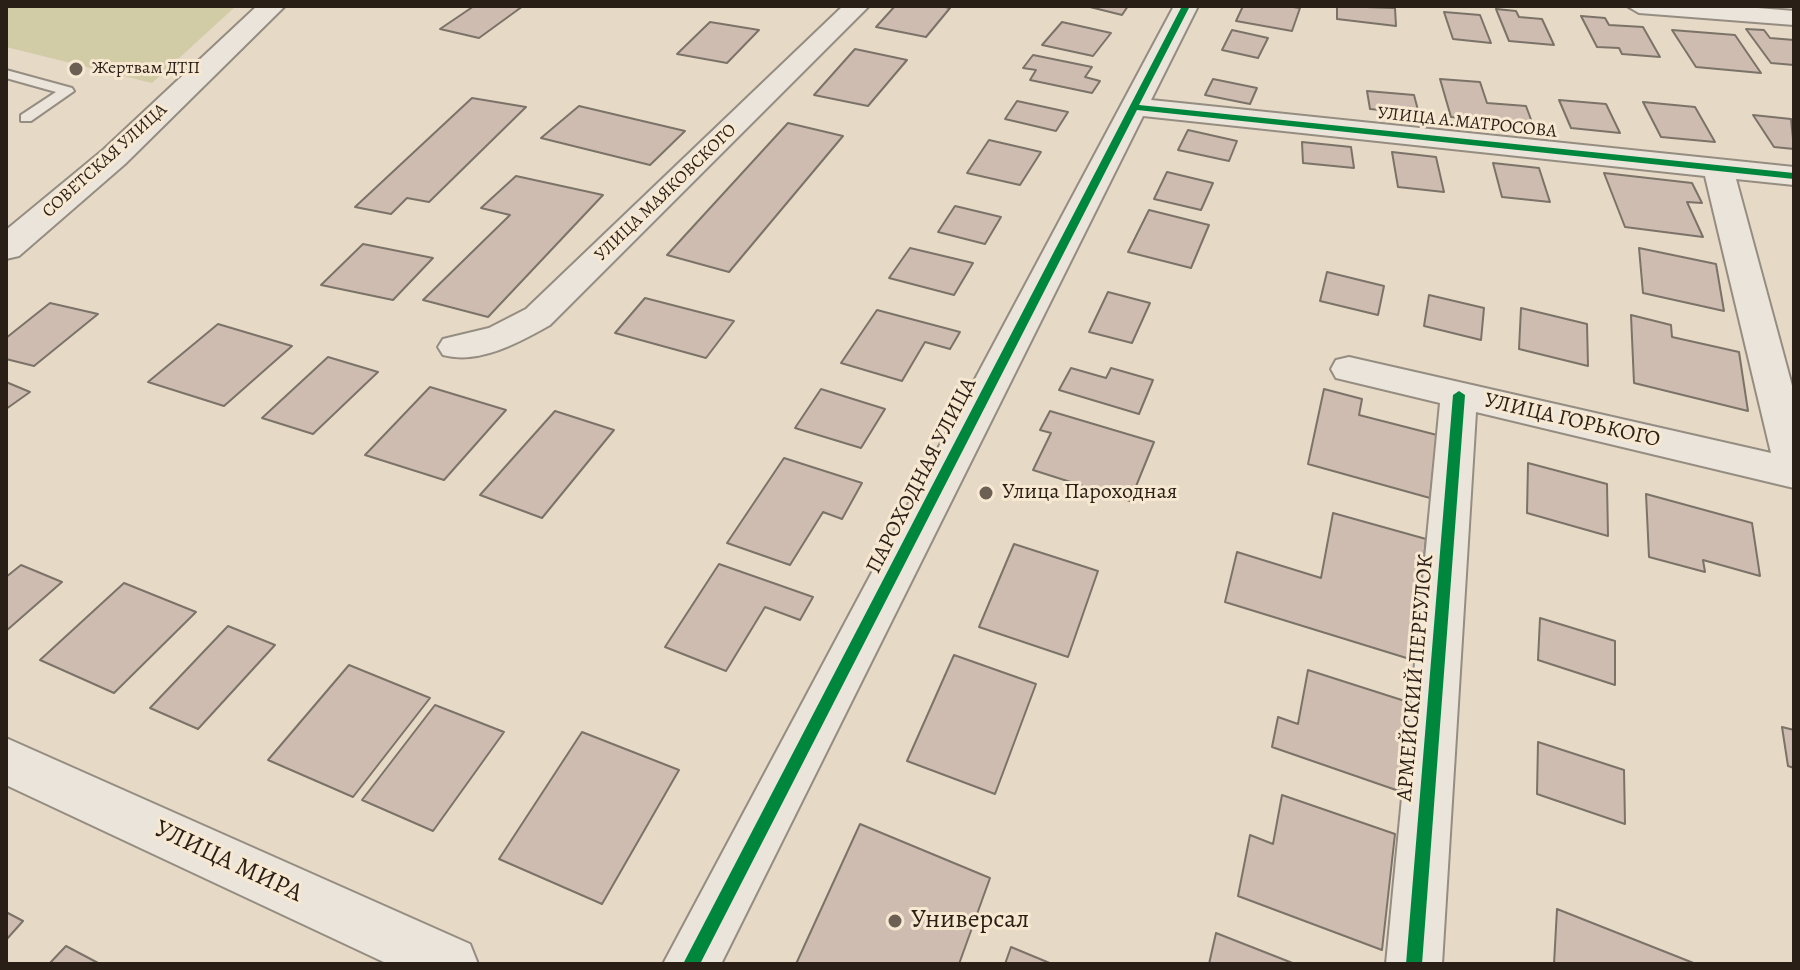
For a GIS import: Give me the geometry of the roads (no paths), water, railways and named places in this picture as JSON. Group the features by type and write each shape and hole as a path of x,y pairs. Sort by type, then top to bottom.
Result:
{"street":[{"name":"СОВЕТСКАЯ УЛИЦА","path":"6,248 114,157 272,6"},
{"name":"УЛИЦА МАЯКОВСКОГО","path":"456,347 499,338 538,317 857,6"},
{"name":"ПАРОХОДНАЯ УЛИЦА","path":"691,964 1186,6"},
{"path":"1639,6 1794,18"},
{"name":"УЛИЦА А.МАТРОСОВА","path":"1136,107 1794,176"},
{"path":"1718,168 1794,465"},
{"name":"УЛИЦА ГОРЬКОГО","path":"1349,369 1794,473"},
{"name":"АРМЕЙСКИЙ ПЕРЕУЛОК","path":"1414,964 1459,395"},
{"name":"УЛИЦА МИРА","path":"6,761 450,964"}],"lane":[{"path":"6,74 67,91 26,118"}],"place":[{"name":"Жертвам ДТП","path":"76,69"},
{"name":"Улица Пароходная","path":"986,493"},
{"name":"Универсал","path":"895,921"}]}
